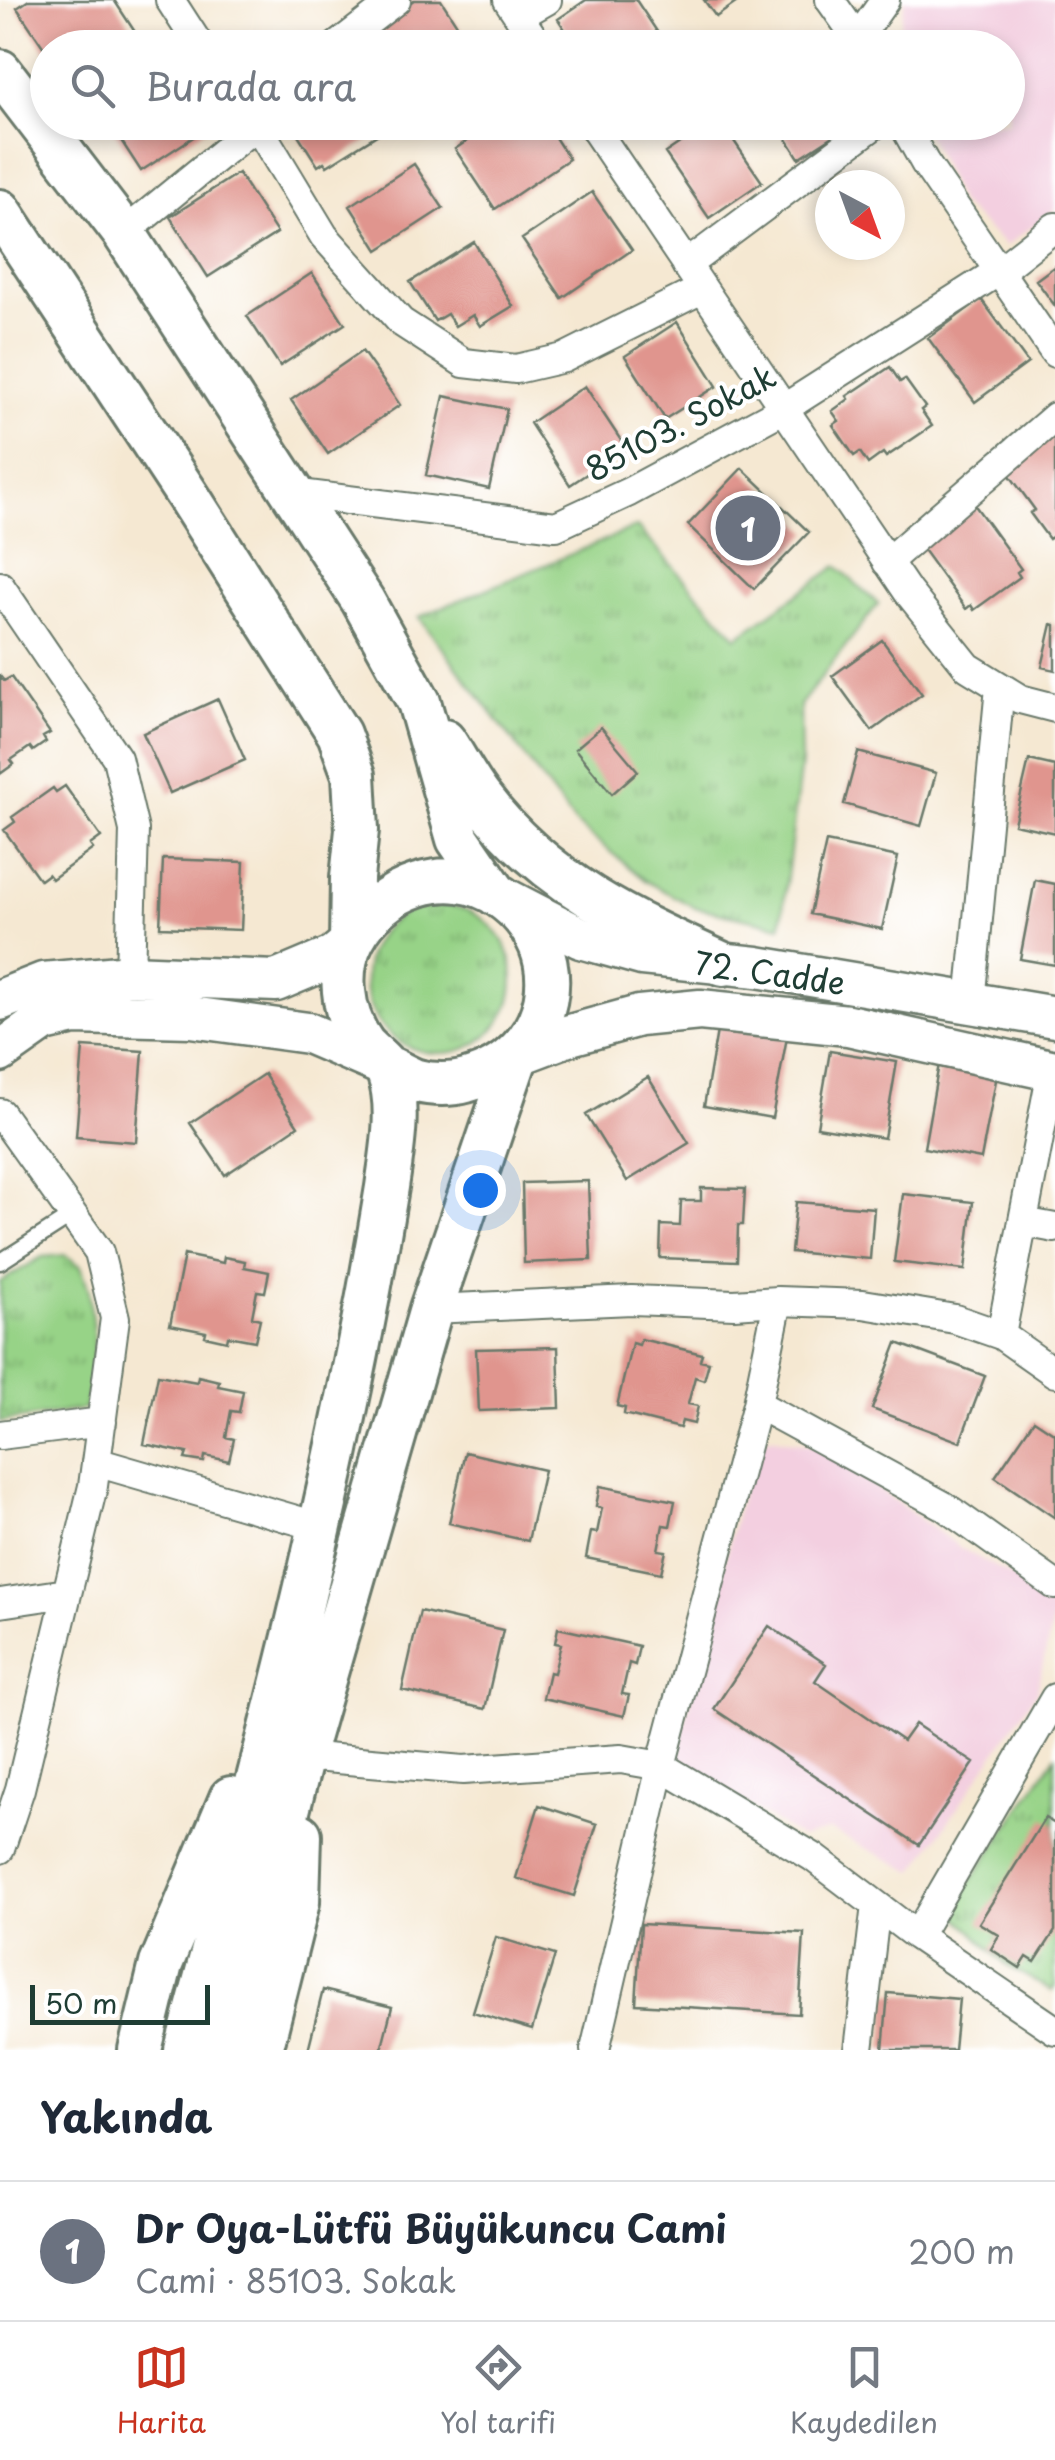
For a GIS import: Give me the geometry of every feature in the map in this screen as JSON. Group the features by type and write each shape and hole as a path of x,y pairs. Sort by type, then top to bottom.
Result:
{"main road":[{"path":"0,72 30,111"},
{"path":"52,140 124,233 362,601 418,702 482,800 534,855 592,900 723,964"},
{"path":"0,211 339,734 354,775 356,830 351,942 343,976 346,1011 362,1042 387,1067 395,1096 391,1161 371,1284 320,1527 186,2050"},
{"path":"418,702 458,839 496,894"},
{"path":"0,1000 43,983 130,975 276,981 333,957 351,942 370,913 397,892 430,881 464,882 496,894 521,913 538,939 547,969 546,1001 536,1030 517,1056 431,1309 302,1756 228,2050"},
{"name":"72. Cadde","path":"496,894 581,938 642,955 758,967 1055,1017"},
{"path":"0,1052 44,1021 74,1014 190,1017 308,1033 419,1082 454,1084 488,1075 517,1056 570,1035 639,1016 700,1010 848,1025 1054,1070"},
{"path":"140,2050 161,1964 285,1668"},
{"path":"261,2050 298,1902 302,1756"}],"street":[{"path":"170,0 190,30"},
{"path":"357,30 396,0"},
{"path":"528,30 514,8 547,0"},
{"path":"830,0 852,30"},
{"path":"868,30 885,0"},
{"path":"124,233 238,140"},
{"path":"267,140 324,236 401,322 464,363 516,369 564,358 702,289"},
{"path":"602,140 887,562 968,668 1020,699 1055,708"},
{"path":"686,265 854,140"},
{"path":"912,140 1055,353"},
{"name":"85103. Sokak","path":"292,494 556,526 629,492 783,409 999,271 1055,228"},
{"path":"887,562 1055,417"},
{"path":"0,586 117,758 134,830 130,975"},
{"path":"970,1003 1000,686"},
{"path":"1001,1335 1054,1070"},
{"path":"0,1113 100,1252 116,1318 93,1486 67,1594 7,1805 0,1849"},
{"path":"1022,1222 1055,1228"},
{"path":"431,1309 632,1300 863,1304 956,1319 1001,1335 1055,1373"},
{"path":"595,2050 660,1766 758,1404 778,1301"},
{"path":"758,1404 944,1506 1055,1585"},
{"path":"0,1435 102,1422"},
{"path":"96,1462 320,1527"},
{"path":"0,1603 67,1594"},
{"path":"916,1936 1055,1698"},
{"path":"302,1756 463,1770 621,1759 660,1766 814,1857 916,1936 1053,2025"},
{"path":"860,2050 876,1905"}],"lane":[{"path":"0,1262 73,1215"}],"shaded area":[{"path":"905,0 1055,0 1055,209 1006,246 960,204 930,140 1025,140 1025,30 899,30"},
{"path":"770,1437 818,1446 961,1548 1036,1590 1055,1608 1037,1691 914,1872 830,1830 801,1838 676,1760 752,1451"}],"green space":[{"path":"637,527 737,637 837,566 878,604 800,705 801,762 781,926 694,907 646,881 575,823 419,617"},
{"path":"439,905 467,911 491,927 507,951 513,979 507,1007 491,1031 467,1047 439,1053 411,1047 387,1031 371,1007 365,979 371,951 387,927 411,911"},
{"path":"65,1255 81,1266 89,1291 94,1341 85,1409 0,1422 0,1282 42,1257"},
{"path":"1055,1757 1052,1991 1005,1964 951,1910"}],"building":[{"path":"29,0 114,0 134,30 32,30 17,8"},
{"path":"414,0 441,0 460,30 372,30"},
{"path":"586,0 636,0 656,30 565,30 558,19"},
{"path":"704,0 740,0 716,17"},
{"path":"121,140 189,140 141,171"},
{"path":"301,140 369,140 327,166 324,162 318,166"},
{"path":"468,140 557,140 569,159 495,209 455,149"},
{"path":"684,140 733,140 762,182 709,218 665,153"},
{"path":"788,140 827,140 799,158"},
{"path":"414,164 443,208 378,250 350,206"},
{"path":"238,173 277,233 208,277 170,217"},
{"path":"592,192 632,250 562,298 522,239"},
{"path":"474,242 513,306 480,326 473,315 455,326 447,314 435,321 410,282"},
{"path":"1055,266 1055,306 1036,280"},
{"path":"312,273 345,324 280,366 247,316"},
{"path":"981,299 1028,363 975,402 928,338"},
{"path":"677,322 717,386 665,419 625,356"},
{"path":"362,351 400,405 328,454 291,400"},
{"path":"890,367 900,382 905,379 925,407 921,410 932,426 886,457 883,453 868,464 860,452 854,456 833,425 839,421 832,411"},
{"path":"585,386 626,448 570,485 530,423"},
{"path":"444,396 507,409 489,489 426,475"},
{"path":"1055,434 1055,535 1049,539 1030,513 1035,510 1006,470"},
{"path":"742,468 809,532 754,589 688,525"},
{"path":"971,500 1021,569 1017,572 1020,577 974,610 971,605 966,609 916,540"},
{"path":"1052,624 1055,625 1055,670 1042,667"},
{"path":"882,640 922,694 872,731 832,676"},
{"path":"0,676 4,681 11,677 50,733 43,737 46,742 11,760 14,764 0,774"},
{"path":"218,699 245,760 170,793 143,733"},
{"path":"601,727 638,771 612,794 575,749"},
{"path":"858,752 936,773 921,826 844,804"},
{"path":"1029,760 1055,766 1055,833 1014,824"},
{"path":"65,786 101,837 90,845 93,849 52,879 48,874 40,880 4,830 15,822 12,817 53,788 56,792"},
{"path":"826,842 898,857 882,929 810,914"},
{"path":"163,859 244,862 241,930 160,927"},
{"path":"1035,880 1055,884 1055,965 1020,959"},
{"path":"718,1025 787,1037 772,1118 704,1106"},
{"path":"83,1047 143,1051 136,1142 76,1137"},
{"path":"830,1051 897,1062 884,1138 817,1127"},
{"path":"939,1064 997,1075 981,1159 924,1148"},
{"path":"264,1074 298,1126 225,1175 190,1123"},
{"path":"648,1077 689,1143 627,1181 586,1115"},
{"path":"588,1181 591,1260 524,1263 522,1183"},
{"path":"701,1188 745,1189 737,1261 660,1258 661,1225 680,1226 681,1201 701,1201"},
{"path":"903,1194 973,1202 965,1270 894,1262"},
{"path":"796,1202 874,1208 870,1259 791,1252"},
{"path":"184,1255 223,1263 224,1257 245,1261 244,1267 269,1272 265,1292 257,1291 252,1317 260,1319 255,1341 228,1336 227,1341 170,1325"},
{"path":"641,1339 702,1354 700,1360 709,1362 704,1380 695,1377 688,1404 698,1406 694,1424 682,1421 680,1428 624,1414 625,1408 617,1406 632,1343 639,1345"},
{"path":"897,1343 985,1376 960,1442 872,1409"},
{"path":"558,1347 560,1408 479,1411 476,1349"},
{"path":"158,1375 197,1382 198,1376 219,1381 218,1386 243,1391 239,1412 231,1411 226,1437 234,1439 229,1461 205,1456 204,1462 185,1459 187,1453 144,1444"},
{"path":"1034,1420 1055,1434 1055,1518 995,1477"},
{"path":"465,1452 544,1470 528,1541 449,1523"},
{"path":"600,1486 675,1501 670,1526 663,1525 658,1550 666,1551 661,1573 586,1558 591,1532 597,1533 602,1508 596,1506"},
{"path":"420,1611 503,1630 485,1709 402,1690"},
{"path":"769,1626 826,1664 815,1681 903,1741 915,1724 974,1763 919,1845 714,1709"},
{"path":"558,1628 639,1646 635,1665 629,1663 622,1694 629,1695 624,1716 543,1698 561,1644 555,1643"},
{"path":"539,1805 597,1824 574,1896 516,1878"},
{"path":"1045,1818 1055,1824 1055,1931 1035,1962 1027,1957 1020,1968 991,1949 999,1935 979,1923"},
{"path":"641,1924 804,1933 799,2014 636,2004"},
{"path":"496,1937 555,1955 532,2030 473,2012"},
{"path":"323,1990 392,2007 381,2050 308,2050"},
{"path":"888,1993 959,1999 954,2050 883,2050"}],"place":[{"name":"Dr Oya-Lütfü Büyükuncu Cami","path":"748,528"}]}
